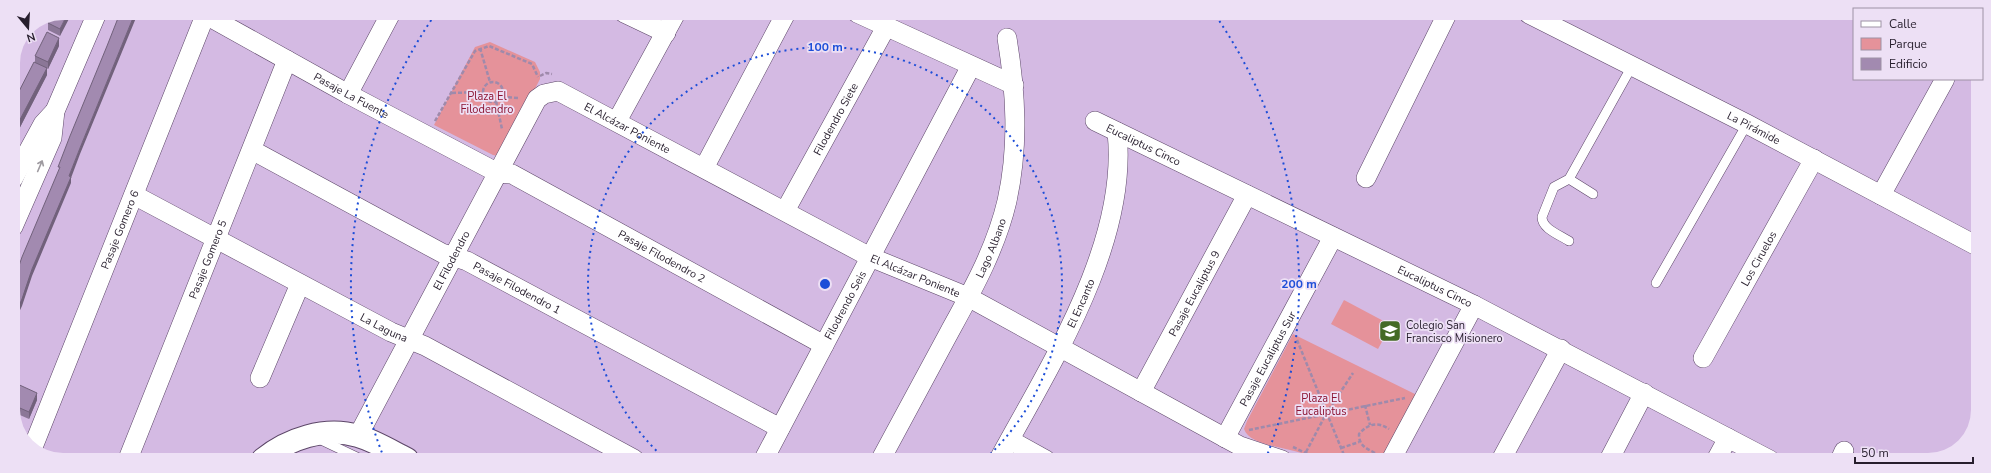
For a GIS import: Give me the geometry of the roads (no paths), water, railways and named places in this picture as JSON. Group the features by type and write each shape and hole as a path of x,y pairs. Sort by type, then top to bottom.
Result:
{"street":[{"path":"20,212 52,138 55,111 94,20"},
{"name":"Pasaje Gomero 6","path":"35,442 204,20"},
{"name":"Pasaje La Fuente","path":"217,20 348,94 498,173"},
{"path":"348,94 387,20"},
{"path":"639,20 666,32"},
{"path":"617,122 672,20"},
{"path":"704,168 782,20"},
{"path":"872,20 1014,86"},
{"path":"1366,178 1444,20"},
{"name":"La Pirámide","path":"1541,20 1747,124 1971,243"},
{"name":"Filodendro Siete","path":"785,211 886,27"},
{"name":"Lago Albano","path":"884,453 991,252 1007,202 1014,153 1016,116 1014,86 1006,38"},
{"name":"Pasaje Gomero 5","path":"130,453 287,60"},
{"name":"Filodrendo Seis","path":"767,453 972,66"},
{"path":"1882,195 1944,80"},
{"name":"El Alcázar Poniente","path":"550,92 565,93 870,257 968,297 1240,446 1285,453"},
{"name":"El Filodendro","path":"358,436 537,99 550,92"},
{"path":"20,166 43,124 55,111"},
{"name":"Eucaliptus Cinco","path":"1095,121 1474,305 1561,349 1757,453"},
{"name":"El Encanto","path":"1003,453 1060,348 1090,279 1109,222 1116,179 1118,144 1116,132"},
{"name":"Pasaje Filodendro 1","path":"252,150 442,253 468,261 780,428"},
{"name":"Los Ciruelos","path":"1703,358 1814,159"},
{"name":"Pasaje Filodendro 2","path":"498,173 512,174 824,345"},
{"path":"20,182 31,188"},
{"name":"La Laguna","path":"134,195 300,284 391,332 410,340 623,453"},
{"name":"Pasaje Eucaliptus 9","path":"1141,392 1247,195"},
{"name":"Pasaje Eucaliptus Sur","path":"1226,438 1333,237"},
{"path":"260,378 300,284"},
{"path":"1386,453 1474,305"},
{"path":"1505,453 1561,349"},
{"path":"1612,453 1644,393"},
{"path":"272,453 287,443 306,436 335,433 358,436 394,453"},
{"path":"1720,453 1728,438"},
{"path":"1010,440 1033,453"}],"lane":[{"path":"1569,241 1545,226 1542,222 1542,217 1554,187 1569,179 1632,66"},
{"path":"1656,282 1747,124"},
{"path":"1569,179 1593,194"},
{"path":"306,436 326,441 349,453"}],"place":[{"name":"Colegio San Francisco Misionero","path":"1390,331"}],"park label":[{"name":"Plaza El Filodendro","path":"487,102"},
{"name":"Plaza El Eucaliptus","path":"1321,404"}]}
